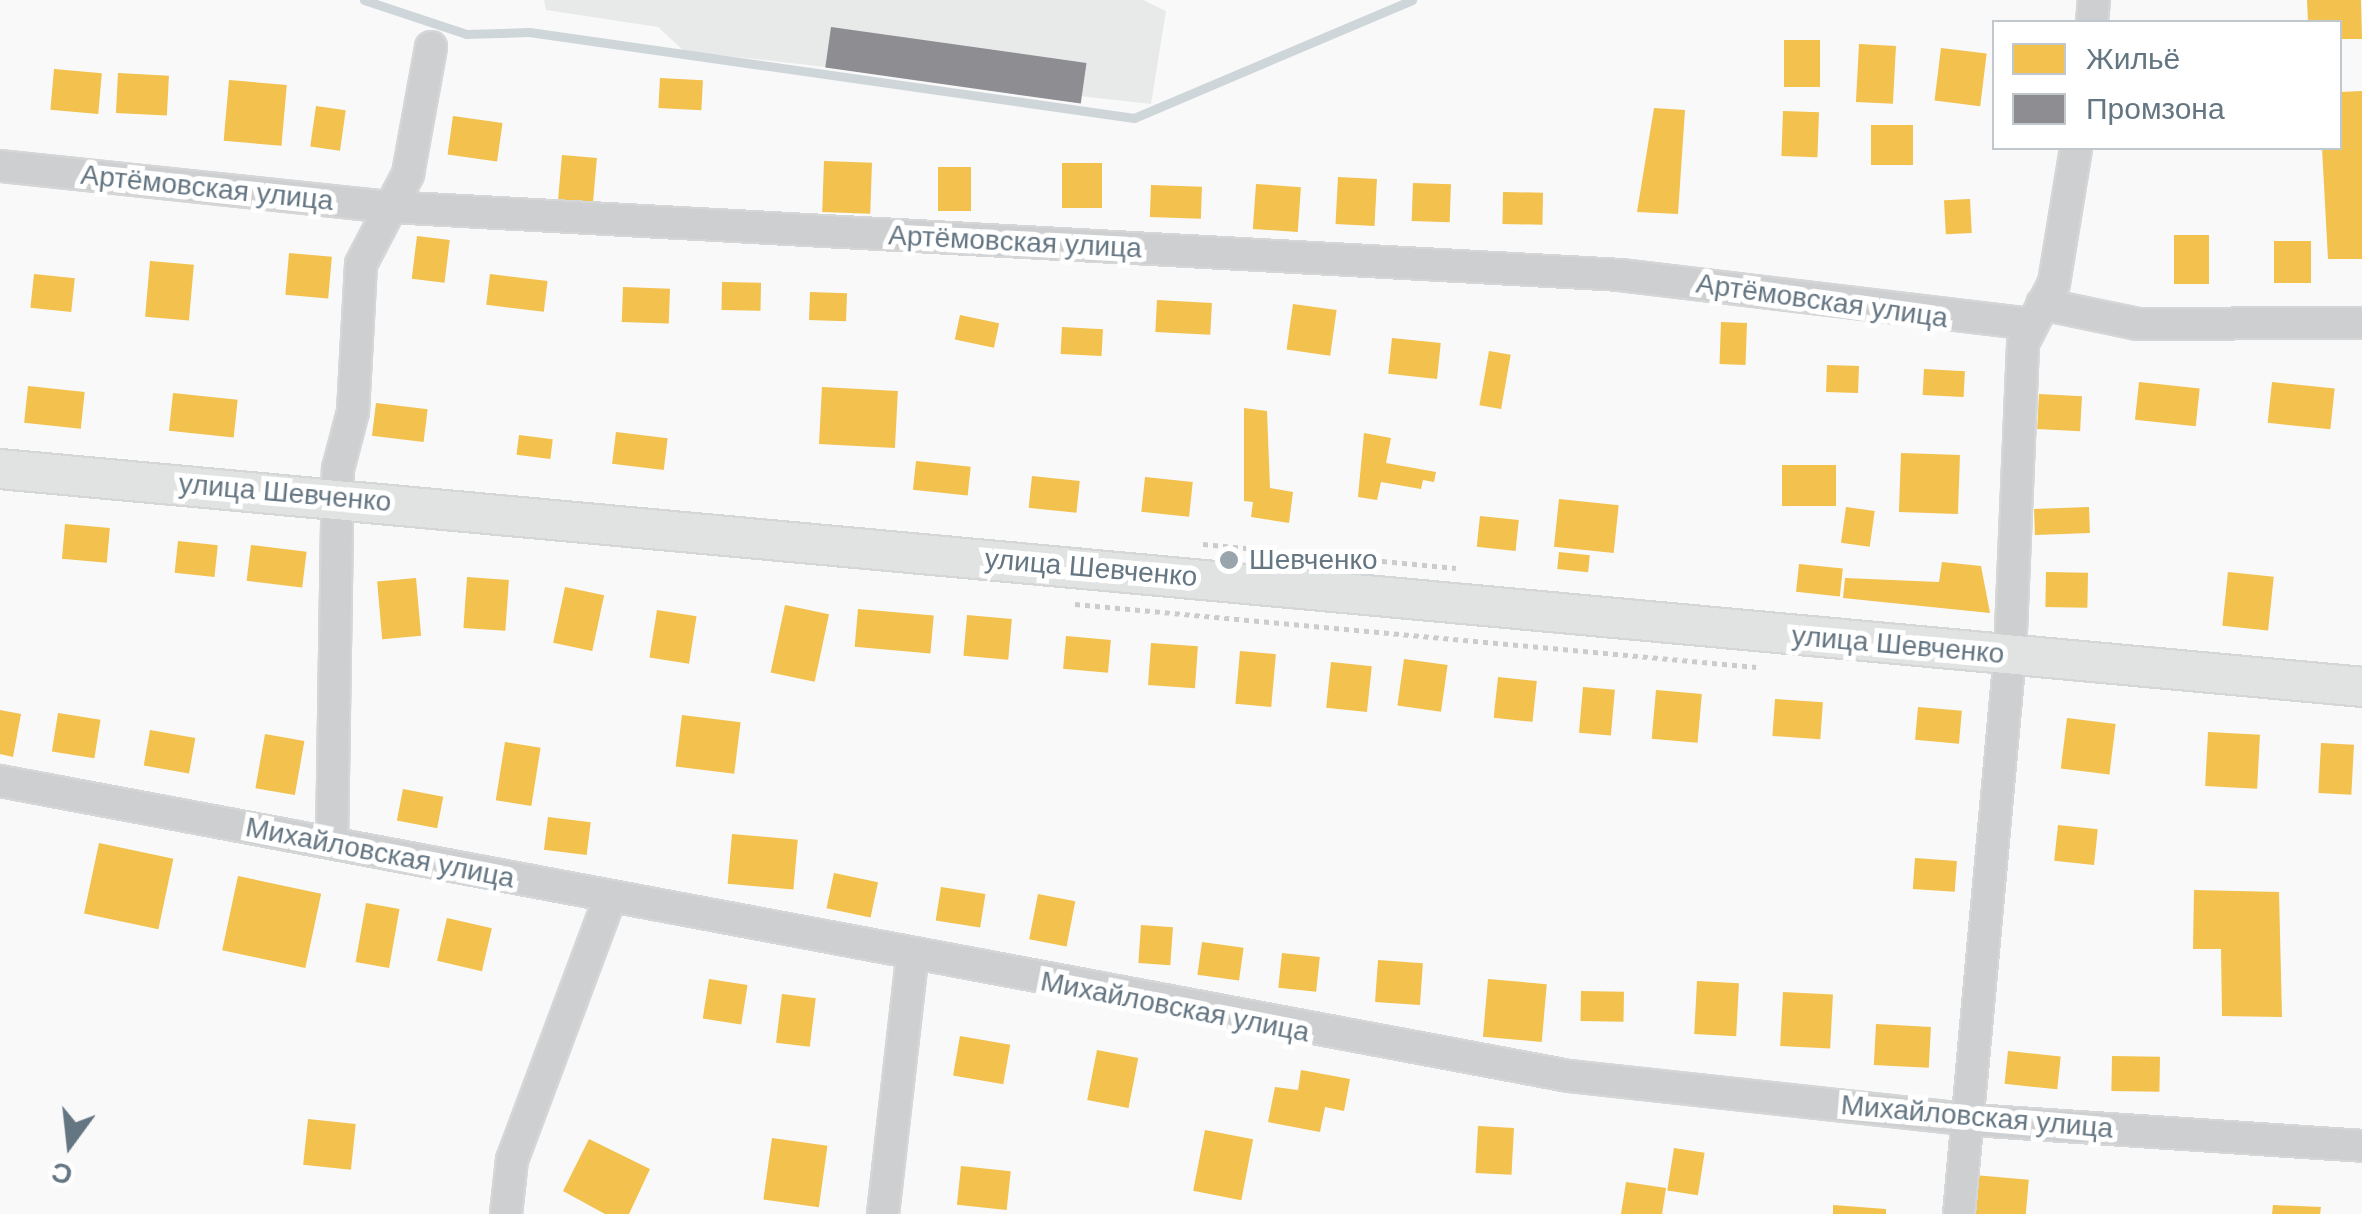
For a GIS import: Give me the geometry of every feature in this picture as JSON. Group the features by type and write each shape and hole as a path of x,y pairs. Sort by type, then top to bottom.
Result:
{"main road":[{"name":"улица Шевченко","path":"0,469 338,497 2362,687"}],"street":[{"path":"332,842 338,497 361,264 408,174 431,46"},
{"path":"1960,1214 1973,1120 2035,314 2064,249 2076,150"},
{"name":"Артёмовская улица","path":"0,166 390,207 1620,275 2138,324 2362,323"},
{"name":"Михайловская улица","path":"0,782 332,842 912,958 1569,1076 1973,1120 2362,1146"},
{"path":"506,1214 512,1160 609,900"},
{"path":"883,1214 912,958"}],"shaded area":[{"path":"544,0 1143,0 1166,11 1151,104 684,51 658,27 546,10"}],"building: Жильё":[{"path":"2307,0 2361,0 2362,39 2342,39 2342,20 2308,20"},
{"path":"1784,40 1820,40 1820,87 1784,87"},
{"path":"1859,44 1896,46 1893,104 1856,102"},
{"path":"1941,48 1987,54 1980,106 1935,101"},
{"path":"54,69 102,73 98,114 50,110"},
{"path":"118,73 169,76 167,116 116,113"},
{"path":"660,78 703,80 701,110 658,108"},
{"path":"229,80 287,85 281,146 224,141"},
{"path":"2362,91 2362,259 2328,259 2322,150 2342,150 2342,92"},
{"path":"316,106 346,110 340,151 310,147"},
{"path":"1654,108 1685,110 1678,214 1637,212"},
{"path":"1783,111 1819,112 1817,157 1781,156"},
{"path":"453,116 503,123 497,162 448,155"},
{"path":"1871,125 1913,125 1913,165 1871,165"},
{"path":"562,155 597,158 593,204 558,201"},
{"path":"824,161 872,163 870,214 822,212"},
{"path":"1062,163 1102,163 1102,208 1062,208"},
{"path":"938,167 971,167 971,211 938,211"},
{"path":"1338,177 1377,179 1374,226 1336,224"},
{"path":"1413,183 1451,184 1450,222 1412,221"},
{"path":"1256,184 1301,187 1298,232 1253,229"},
{"path":"1151,185 1202,187 1201,219 1150,217"},
{"path":"1503,192 1543,193 1542,225 1502,224"},
{"path":"1970,199 1972,233 1946,234 1944,200"},
{"path":"2174,235 2209,235 2209,284 2174,284"},
{"path":"417,236 450,240 445,283 412,279"},
{"path":"2274,241 2311,241 2311,283 2274,283"},
{"path":"289,253 332,257 328,299 285,295"},
{"path":"150,261 194,265 189,321 145,317"},
{"path":"34,274 75,278 71,312 30,308"},
{"path":"490,274 548,281 544,312 486,305"},
{"path":"722,282 761,283 761,311 722,310"},
{"path":"623,287 670,289 669,324 622,322"},
{"path":"810,292 847,293 846,321 809,320"},
{"path":"1157,300 1212,303 1210,335 1155,332"},
{"path":"1293,304 1337,310 1330,356 1287,350"},
{"path":"960,315 999,323 994,348 955,339"},
{"path":"1721,322 1747,323 1746,365 1720,364"},
{"path":"1062,327 1103,329 1102,356 1061,354"},
{"path":"1392,338 1441,343 1437,379 1388,374"},
{"path":"1489,351 1511,355 1501,409 1479,405"},
{"path":"1827,365 1859,366 1858,393 1826,392"},
{"path":"1924,369 1965,371 1964,397 1923,395"},
{"path":"2139,382 2200,388 2196,426 2135,420"},
{"path":"2272,382 2335,389 2330,429 2268,423"},
{"path":"28,386 85,392 81,429 24,423"},
{"path":"822,387 898,391 895,448 819,444"},
{"path":"173,393 238,400 234,438 169,431"},
{"path":"2039,394 2082,396 2080,431 2037,429"},
{"path":"376,403 428,409 424,442 372,436"},
{"path":"1244,408 1267,411 1270,488 1293,492 1289,523 1251,517 1253,502 1244,501"},
{"path":"616,432 668,438 664,470 612,464"},
{"path":"1364,433 1391,438 1386,463 1436,472 1434,482 1423,480 1421,489 1381,482 1377,500 1358,497"},
{"path":"519,435 553,439 550,459 517,455"},
{"path":"1901,453 1960,455 1958,514 1899,512"},
{"path":"916,461 971,467 968,496 913,490"},
{"path":"1782,465 1836,465 1836,506 1782,506"},
{"path":"1032,476 1080,481 1076,513 1029,508"},
{"path":"1145,477 1193,482 1189,517 1141,512"},
{"path":"1559,499 1619,505 1614,553 1554,547"},
{"path":"1846,507 1875,511 1870,547 1841,543"},
{"path":"2089,507 2090,533 2035,535 2034,509"},
{"path":"1480,516 1519,520 1516,551 1477,547"},
{"path":"65,524 110,528 107,563 62,559"},
{"path":"178,541 218,545 214,577 175,573"},
{"path":"251,545 307,552 302,588 247,581"},
{"path":"1559,552 1590,555 1588,572 1557,569"},
{"path":"1942,562 1981,566 1990,613 1843,598 1845,578 1939,582"},
{"path":"1799,564 1843,569 1840,596 1796,592"},
{"path":"2046,572 2088,573 2087,608 2045,607"},
{"path":"2228,572 2274,577 2268,631 2222,626"},
{"path":"467,577 509,580 505,631 463,628"},
{"path":"416,578 421,636 382,639 377,581"},
{"path":"565,587 604,595 592,651 553,643"},
{"path":"785,605 829,614 815,682 771,672"},
{"path":"858,609 934,616 930,653 855,647"},
{"path":"657,610 697,616 689,664 649,657"},
{"path":"967,615 1012,619 1008,660 963,656"},
{"path":"1066,636 1111,640 1108,673 1063,669"},
{"path":"1151,643 1198,646 1195,688 1148,685"},
{"path":"1240,651 1276,654 1271,707 1235,704"},
{"path":"1404,659 1448,665 1441,712 1397,706"},
{"path":"1331,662 1372,666 1367,712 1326,708"},
{"path":"1498,677 1537,681 1533,722 1494,718"},
{"path":"1583,687 1615,690 1611,736 1579,733"},
{"path":"1656,690 1702,694 1698,743 1652,739"},
{"path":"1775,699 1823,702 1820,739 1772,736"},
{"path":"1918,707 1962,711 1959,744 1915,740"},
{"path":"0,710 21,714 13,757 0,754"},
{"path":"58,713 100,720 94,758 52,752"},
{"path":"682,715 741,722 734,774 676,767"},
{"path":"2067,718 2116,724 2109,775 2061,769"},
{"path":"150,730 195,738 189,773 144,765"},
{"path":"2208,732 2260,735 2257,789 2205,786"},
{"path":"265,734 304,741 295,795 255,788"},
{"path":"505,742 541,748 531,806 496,800"},
{"path":"2321,743 2354,745 2351,795 2318,793"},
{"path":"403,789 443,797 437,828 397,820"},
{"path":"548,817 591,822 587,855 544,850"},
{"path":"2058,825 2098,829 2094,865 2054,861"},
{"path":"732,834 798,840 793,890 728,884"},
{"path":"99,843 173,859 158,929 84,913"},
{"path":"1915,858 1957,861 1955,892 1913,889"},
{"path":"834,873 878,882 871,918 827,908"},
{"path":"238,876 321,894 305,968 222,950"},
{"path":"941,887 985,894 980,928 936,921"},
{"path":"2194,890 2279,892 2282,1017 2222,1016 2221,949 2193,949"},
{"path":"1038,894 1075,901 1067,946 1029,939"},
{"path":"366,903 399,909 389,968 356,962"},
{"path":"447,918 492,928 482,971 437,961"},
{"path":"1141,925 1173,927 1170,965 1138,963"},
{"path":"1202,942 1244,948 1239,981 1197,975"},
{"path":"1282,953 1320,957 1316,992 1278,988"},
{"path":"1378,960 1423,963 1420,1005 1375,1002"},
{"path":"709,979 748,985 741,1025 703,1019"},
{"path":"1488,979 1547,984 1542,1042 1483,1037"},
{"path":"1697,981 1739,983 1736,1036 1694,1034"},
{"path":"1581,991 1624,992 1623,1022 1580,1021"},
{"path":"1783,992 1833,995 1830,1049 1780,1046"},
{"path":"782,994 816,998 810,1047 776,1043"},
{"path":"1876,1024 1931,1027 1929,1068 1874,1065"},
{"path":"960,1036 1010,1045 1003,1084 953,1075"},
{"path":"1097,1050 1138,1058 1128,1108 1087,1100"},
{"path":"2008,1051 2061,1057 2057,1089 2005,1084"},
{"path":"2112,1056 2160,1057 2159,1092 2111,1091"},
{"path":"1301,1070 1350,1079 1344,1111 1325,1107 1320,1132 1268,1122 1275,1087 1298,1090"},
{"path":"308,1119 356,1124 351,1170 303,1165"},
{"path":"1478,1126 1514,1128 1511,1175 1476,1173"},
{"path":"1205,1130 1253,1139 1241,1200 1193,1191"},
{"path":"772,1138 827,1146 819,1207 763,1199"},
{"path":"589,1139 650,1169 629,1214 605,1214 563,1191"},
{"path":"1674,1148 1705,1153 1698,1195 1667,1190"},
{"path":"961,1166 1011,1171 1007,1210 957,1205"},
{"path":"1974,1175 2029,1180 2026,1214 1971,1214"},
{"path":"1626,1182 1666,1188 1662,1214 1621,1214"},
{"path":"1833,1205 1886,1209 1886,1214 1833,1214"},
{"path":"2273,1205 2321,1207 2320,1214 2272,1214"}],"building: Промзона":[{"path":"831,27 1086,63 1081,104 825,68"}],"waterway":[{"path":"364,0 466,34 529,32 1134,118 1412,0"}],"place":[{"name":"Шевченко","path":"1229,560"}]}
